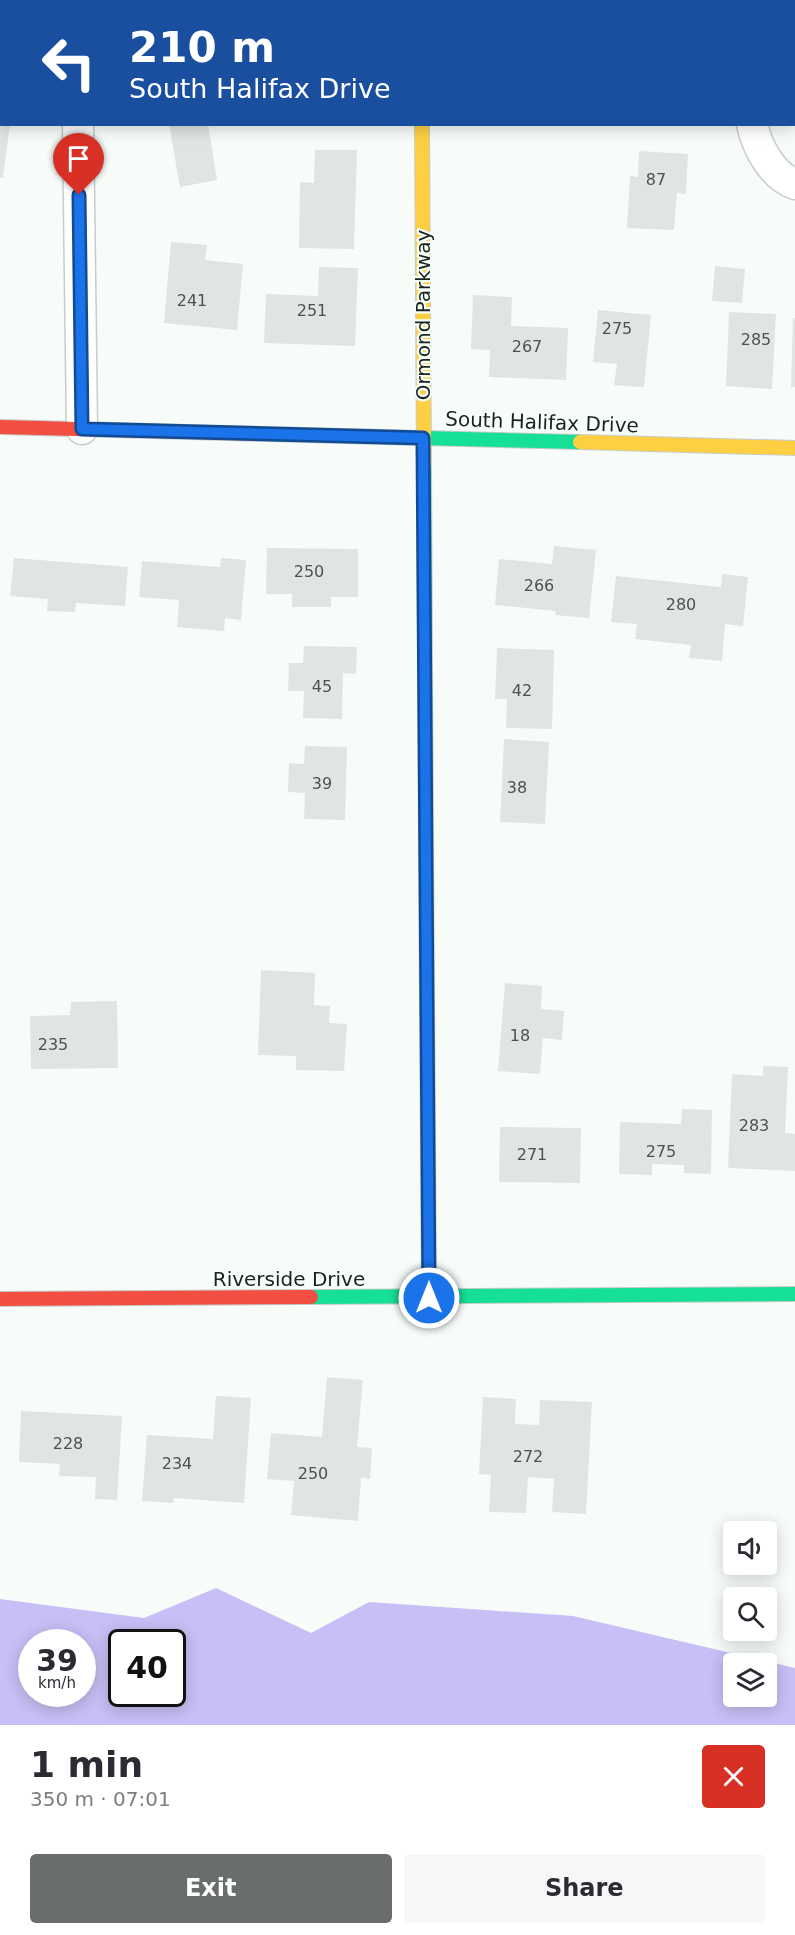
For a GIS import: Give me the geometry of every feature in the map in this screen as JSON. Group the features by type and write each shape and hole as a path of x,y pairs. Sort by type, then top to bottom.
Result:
{"street":[{"path":"78,126 82,429"},
{"name":"Ormond Parkway","path":"422,126 429,1298"},
{"path":"752,126 755,138 771,166 795,184"},
{"name":"South Halifax Drive","path":"0,427 795,448"},
{"name":"Riverside Drive","path":"0,1299 795,1294"}],"shaded area":[{"path":"216,1588 311,1633 369,1602 573,1616 731,1653 723,1653 723,1707 777,1707 777,1664 795,1668 795,1725 0,1725 0,1599 144,1618"}],"building":[{"path":"0,126 10,126 3,178 0,177"},
{"path":"169,126 208,126 217,180 180,187"},
{"path":"315,150 357,150 354,249 299,248 300,182 314,183"},
{"path":"639,151 688,154 686,194 677,193 674,230 627,228 630,176 638,177"},
{"path":"171,242 207,245 205,260 243,264 237,330 164,323"},
{"path":"715,266 745,269 742,303 712,301"},
{"path":"319,267 358,268 355,346 264,343 266,294 318,296"},
{"path":"473,295 512,297 511,326 568,328 566,380 489,377 490,350 471,349"},
{"path":"598,310 651,315 644,387 614,385 617,364 593,362"},
{"path":"729,312 776,314 772,389 726,386"},
{"path":"793,318 795,318 795,387 791,387"},
{"path":"554,546 596,550 589,618 555,615 556,611 495,605 499,559 552,564"},
{"path":"267,548 358,549 358,597 331,597 331,607 292,607 292,594 266,594"},
{"path":"14,558 128,567 125,606 76,603 75,612 47,611 48,599 10,596"},
{"path":"221,558 246,560 241,620 225,618 224,631 177,627 179,600 139,597 142,561 220,567"},
{"path":"722,574 748,577 743,626 725,624 722,661 689,658 691,645 635,639 637,624 611,622 616,576 721,587"},
{"path":"304,646 357,647 356,674 343,673 342,719 303,718 304,691 288,691 289,663 303,663"},
{"path":"497,648 554,650 552,729 506,728 507,699 495,699"},
{"path":"504,739 549,742 545,824 500,822"},
{"path":"305,746 347,747 345,820 304,819 305,793 288,792 289,763 304,764"},
{"path":"261,970 315,973 314,1005 330,1006 329,1023 347,1024 344,1071 296,1070 296,1056 258,1055"},
{"path":"505,983 542,986 541,1009 564,1011 562,1040 543,1038 540,1074 498,1071"},
{"path":"117,1001 118,1068 31,1069 30,1016 70,1015 71,1002"},
{"path":"763,1066 788,1067 785,1133 795,1134 795,1171 728,1168 732,1074 763,1076"},
{"path":"682,1109 712,1110 711,1174 684,1173 684,1165 652,1164 652,1175 619,1174 620,1122 681,1124"},
{"path":"500,1127 581,1128 580,1183 499,1182"},
{"path":"327,1377 363,1380 357,1447 372,1448 370,1479 361,1478 358,1521 291,1515 294,1481 267,1479 271,1433 322,1437"},
{"path":"216,1396 251,1398 244,1503 174,1498 173,1503 142,1501 147,1435 213,1439"},
{"path":"483,1397 516,1399 515,1424 539,1425 540,1400 592,1402 586,1514 552,1512 554,1479 528,1477 526,1513 489,1512 491,1475 479,1474"},
{"path":"21,1411 122,1416 117,1500 95,1499 96,1477 59,1476 60,1464 19,1462"}],"traffic: fast":[{"path":"266,434 580,442"},
{"path":"424,464 426,852"},
{"path":"311,1297 795,1294"}],"traffic: slow":[{"path":"422,126 424,464"},
{"path":"580,442 795,448"},
{"path":"426,852 429,1298"}],"traffic: jam":[{"path":"0,427 266,434"},
{"path":"0,1299 311,1297"}],"route":[{"path":"79,195 82,429 423,438 429,1298"}]}
